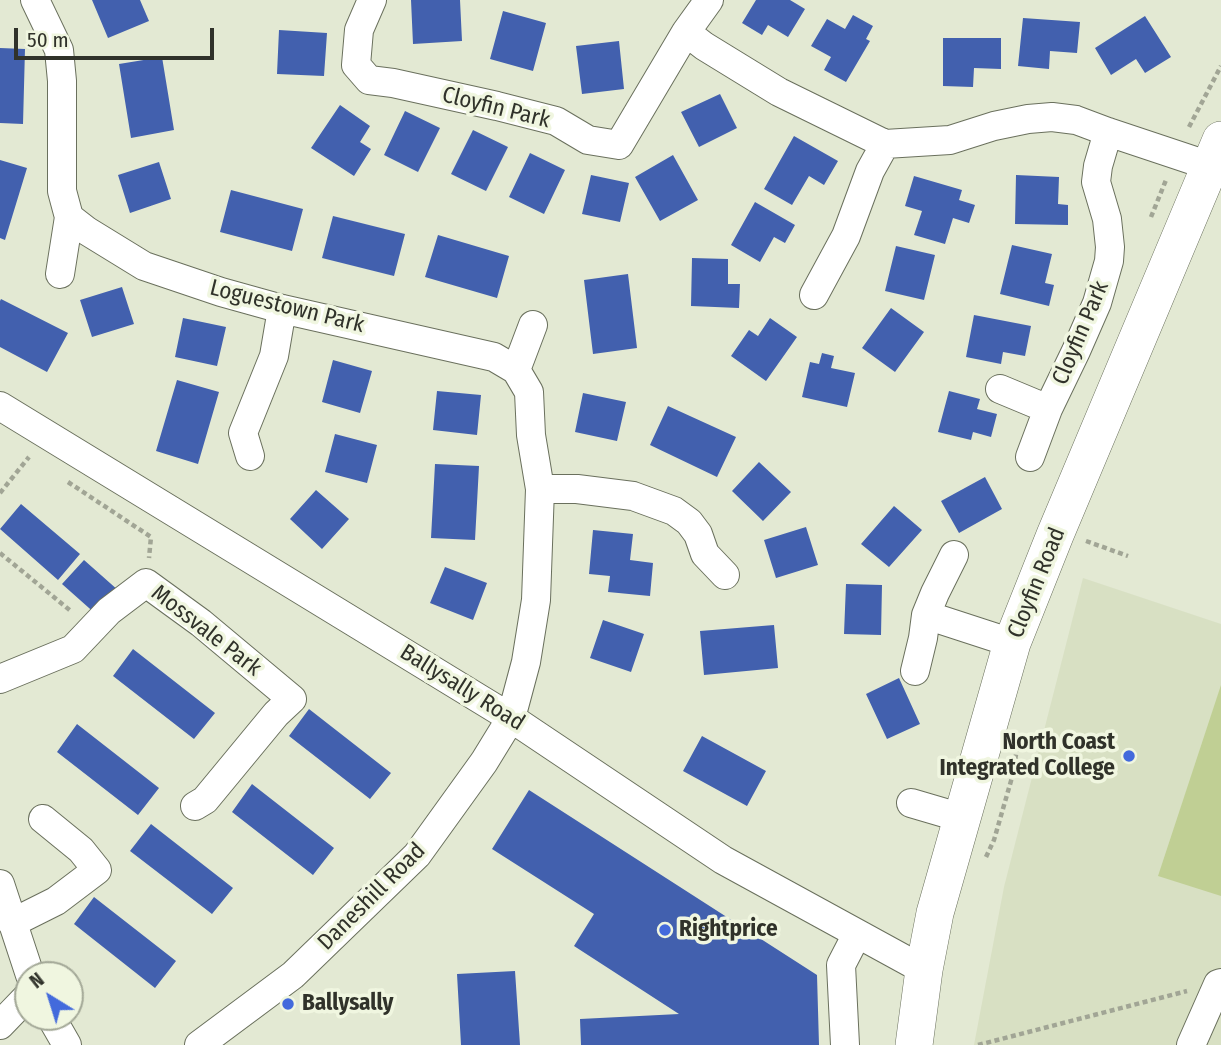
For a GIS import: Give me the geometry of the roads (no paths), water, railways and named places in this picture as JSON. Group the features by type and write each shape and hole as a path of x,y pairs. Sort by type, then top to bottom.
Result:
{"main road":[{"name":"Cloyfin Road","path":"914,1045 935,914 1013,643 1215,153"}],"street":[{"path":"35,0 60,50 62,191 69,217 60,274"},
{"name":"Cloyfin Park","path":"372,0 359,30 356,65 369,80 393,83 556,121 587,140 619,145 686,32 709,0"},
{"path":"686,32 779,92 885,144 950,140 994,126 1052,117 1076,120 1108,132 1215,153"},
{"name":"Cloyfin Park","path":"1030,457 1048,409 1092,315 1109,261 1107,219 1096,182 1108,132"},
{"path":"814,295 846,236 870,171 885,144"},
{"name":"Loguestown Park","path":"69,217 144,266 282,309 494,357 516,370"},
{"path":"250,456 243,433 274,356 282,309"},
{"path":"511,718 526,662 536,600 540,489 531,435 529,392 516,370 533,325"},
{"name":"Cloyfin Park","path":"1000,389 1048,409"},
{"name":"Ballysally Road","path":"0,406 511,718 723,860 924,971"},
{"path":"540,489 577,489 633,496 674,511 689,522 698,534 705,554 725,575"},
{"path":"915,671 926,615 954,555"},
{"name":"Mossvale Park","path":"0,679 73,649 109,611 146,583 201,623 292,698 205,800 195,806"},
{"path":"926,615 1013,643"},
{"name":"Daneshill Road","path":"199,1045 293,975 417,855 484,762 511,718"},
{"path":"911,803 962,818"},
{"path":"12,923 56,901 97,870 81,850 43,819"},
{"path":"0,884 25,961"},
{"path":"845,1045 841,965 857,934"},
{"path":"1191,1045 1219,983"},
{"path":"0,1026 14,1011"}],"place":[{"name":"North Coast Integrated College","path":"1129,756"},
{"name":"Rightprice","path":"665,930"},
{"name":"Ballysally","path":"288,1004"}]}
